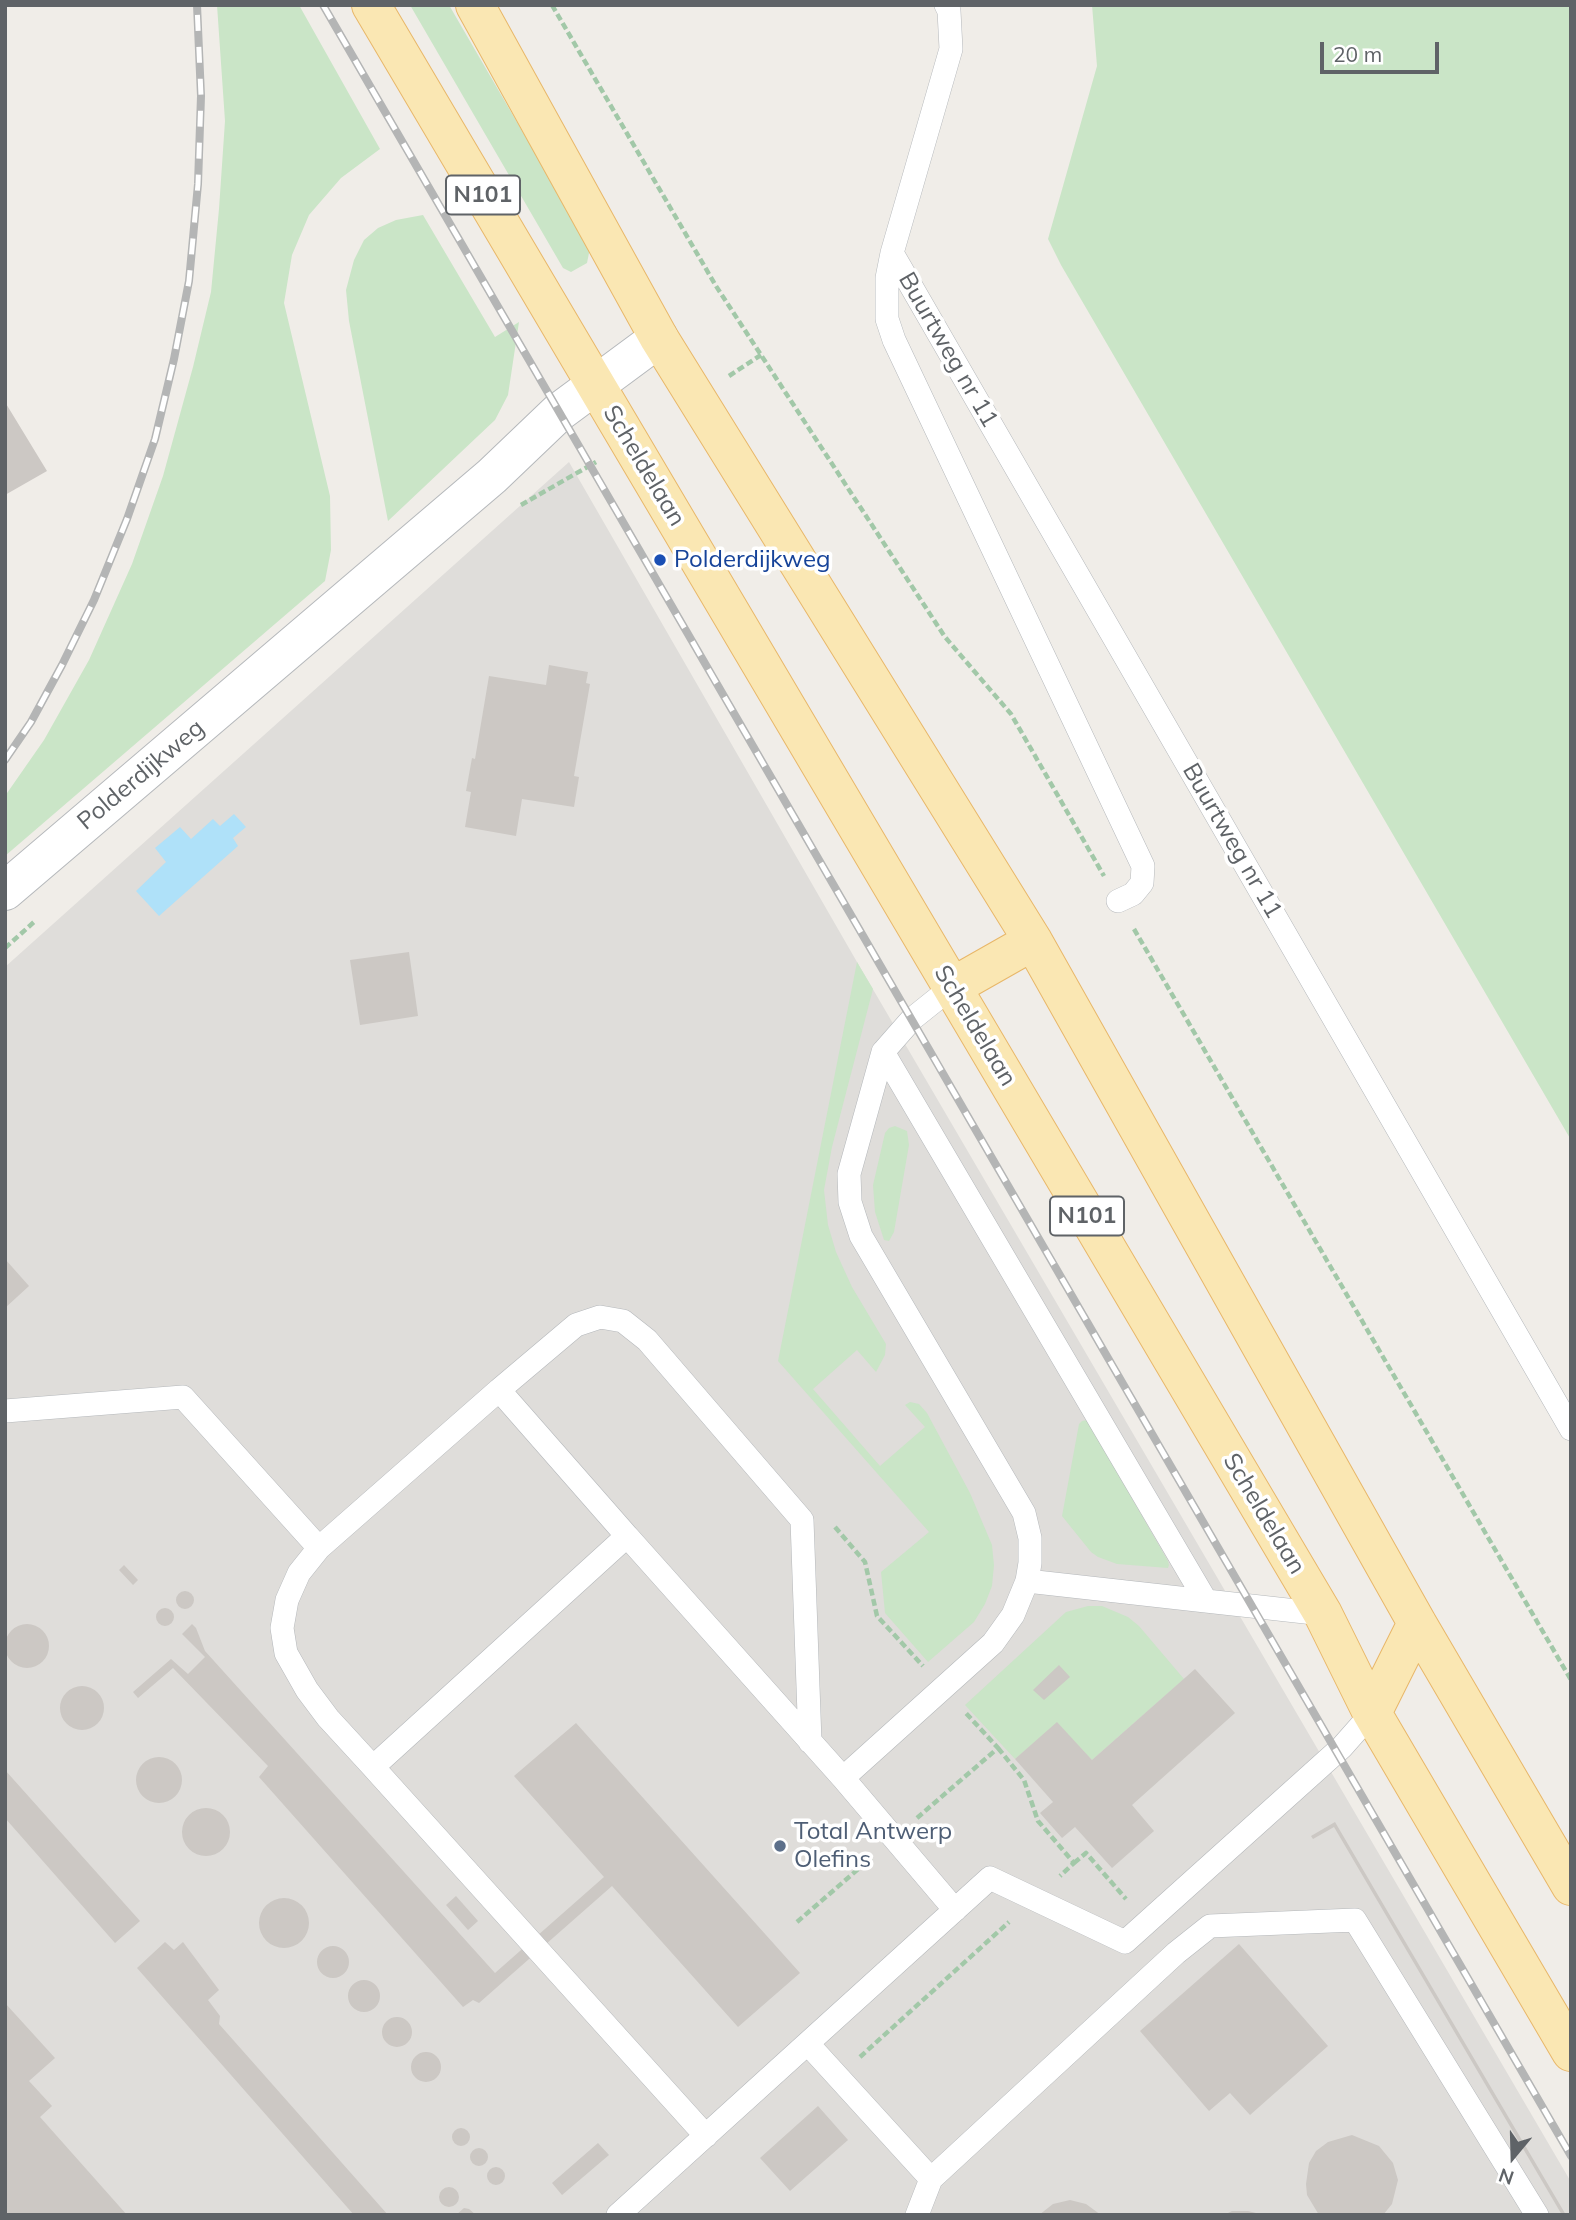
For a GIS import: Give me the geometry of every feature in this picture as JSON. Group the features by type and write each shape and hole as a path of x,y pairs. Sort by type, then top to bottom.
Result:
{"main road":[{"name":"Scheldelaan","path":"371,5 1323,1614 1372,1713 1571,2052"},
{"path":"475,5 659,338 1033,941 1417,1623 1571,1886"},
{"path":"952,987 1033,941"},
{"path":"1372,1713 1417,1623"}],"street":[{"name":"Polderdijkweg","path":"5,891 492,476 559,412 659,338"}],"lane":[{"name":"Buurtweg nr 11","path":"946,5 949,11 951,49 892,253 887,278 887,320 894,341 1143,866 1142,883 1133,894 1118,901"},
{"name":"Buurtweg nr 11","path":"892,253 1571,1429"},
{"path":"843,1778 993,1643 1013,1615 1027,1581 1030,1563 1030,1538 1024,1513 861,1236 850,1202 849,1174 883,1052 912,1019 952,987"},
{"path":"883,1052 1206,1601"},
{"path":"706,2136 328,1718 286,1653 282,1628 287,1600 299,1573 319,1548 576,1325 600,1317 623,1321 647,1340 802,1520 810,1742"},
{"path":"499,1390 843,1778 956,1910"},
{"path":"5,1410 183,1397 319,1548"},
{"path":"373,1767 627,1536"},
{"path":"1027,1581 1323,1614"},
{"path":"618,2215 990,1878 1125,1942 1342,1747 1372,1713"},
{"path":"917,2215 931,2179 1176,1953 1210,1926 1355,1920 1537,2215"},
{"path":"808,2044 931,2179"}],"path":[{"path":"552,5 716,286 945,637 1011,714 1571,1680"},
{"path":"797,1922 998,1748 877,1616 865,1562 831,1521"}],"shaded area":[{"path":"569,462 857,962 1571,2182 1571,2215 5,2215 5,967"}],"green space":[{"path":"217,5 299,5 380,149 341,178 309,215 292,255 284,303 330,496 331,550 325,581 5,856 5,796 44,740 89,660 132,564 163,476 193,367 211,292 225,121"},
{"path":"410,5 449,5 590,248 587,263 571,272 563,268"},
{"path":"1092,5 1571,5 1571,1140 1048,239 1097,66"},
{"path":"423,215 495,337 519,322 508,395 495,420 388,521 349,321 346,290 354,260 364,240 378,228 396,220"},
{"path":"857,962 873,989 832,1147 824,1190 828,1225 836,1252 852,1287 886,1344 885,1355 876,1372 857,1350 813,1389 880,1466 925,1427 905,1405 910,1402 919,1404 927,1413 970,1493 992,1545 992,1586 985,1604 974,1622 928,1662 885,1613 881,1572 929,1532 778,1361"},
{"path":"895,1126 907,1131 909,1145 894,1232 889,1241 884,1240 875,1212 873,1185 885,1133"},
{"path":"1087,1420 1168,1561 1168,1568 1117,1564 1098,1557 1062,1516 1079,1424"},
{"path":"1088,1606 1102,1606 1128,1617 1139,1626 1184,1679 1092,1760 1057,1723 1015,1759 965,1705 1066,1612"}],"water":[{"path":"234,814 246,827 233,838 238,846 159,916 136,891 166,862 155,848 180,827 191,839 213,819 220,826"}],"building":[{"path":"5,402 47,471 5,495"},
{"path":"549,665 588,672 586,683 590,684 574,776 579,777 574,807 522,799 516,836 465,827 471,792 466,791 472,758 475,759 489,676 546,685"},
{"path":"409,952 418,1016 360,1025 350,960"},
{"path":"5,1259 29,1286 5,1308"},
{"path":"124,1565 138,1580 133,1585 119,1570"},
{"path":"181,1591 189,1591 194,1600 192,1607 181,1609 176,1604 176,1596"},
{"path":"161,1608 169,1608 174,1617 172,1624 161,1626 156,1621 156,1613"},
{"path":"27,1624 36,1625 43,1630 48,1637 48,1655 43,1662 36,1667 27,1668 18,1667 11,1662 6,1655 5,1646 6,1637 11,1630 18,1625"},
{"path":"192,1624 205,1651 495,1973 604,1877 514,1776 576,1723 800,1973 738,2027 612,1886 479,2003 473,2000 463,2007 259,1777 268,1766 173,1668 138,1698 133,1692 171,1659 188,1674 205,1657 182,1634"},
{"path":"1059,1665 1070,1677 1044,1700 1033,1690"},
{"path":"1195,1669 1235,1713 1132,1805 1154,1831 1112,1868 1075,1827 1062,1838 1040,1813 1053,1802 1015,1759 1057,1722 1092,1760"},
{"path":"82,1686 97,1693 104,1708 97,1723 82,1730 67,1723 60,1708 67,1693"},
{"path":"159,1757 176,1763 182,1780 176,1797 159,1803 142,1797 136,1780 142,1763"},
{"path":"5,1770 140,1921 115,1943 5,1818"},
{"path":"206,1808 223,1815 230,1832 223,1849 206,1856 189,1849 182,1832 189,1815"},
{"path":"1335,1822 1566,2215 1562,2215 1334,1827 1313,1839 1311,1836"},
{"path":"456,1896 478,1921 468,1930 446,1905"},
{"path":"284,1898 301,1906 309,1923 301,1940 284,1948 267,1940 259,1923 267,1906"},
{"path":"165,1942 174,1950 183,1942 219,1990 208,2000 220,2016 219,2024 388,2215 354,2215 137,1968"},
{"path":"1239,1944 1328,2046 1250,2115 1230,2093 1209,2111 1140,2031"},
{"path":"333,1946 344,1951 349,1962 344,1973 333,1978 322,1973 317,1962 322,1951"},
{"path":"364,1980 375,1985 380,1996 375,2007 364,2012 353,2007 348,1996 353,1985"},
{"path":"5,2003 55,2058 29,2081 52,2106 40,2117 127,2215 5,2215"},
{"path":"397,2017 408,2021 412,2032 408,2043 397,2047 386,2043 382,2032 386,2021"},
{"path":"426,2052 437,2056 441,2067 437,2078 426,2082 415,2078 411,2067 415,2056"},
{"path":"818,2106 848,2140 790,2191 760,2158"},
{"path":"457,2128 465,2128 470,2137 468,2144 457,2146 452,2141 452,2133"},
{"path":"1352,2135 1379,2146 1393,2163 1398,2180 1392,2204 1383,2215 1319,2215 1307,2195 1309,2163 1316,2151 1328,2142"},
{"path":"598,2143 609,2155 562,2195 552,2183"},
{"path":"479,2148 485,2151 488,2157 485,2163 479,2166 473,2163 470,2157 473,2151"},
{"path":"496,2167 502,2170 505,2176 502,2182 496,2185 490,2182 487,2176 490,2170"},
{"path":"449,2187 456,2190 459,2197 456,2204 449,2207 442,2204 439,2197 442,2190"},
{"path":"1070,2200 1086,2204 1101,2215 1039,2215 1053,2204"},
{"path":"464,2208 469,2209 476,2215 456,2215"},
{"path":"1232,2211 1248,2211 1260,2214 1224,2215"}],"railway":[{"path":"5,760 31,722 94,600 127,519 155,439 189,281 198,184 201,96 197,5"},
{"path":"323,5 1571,2156"}],"place":[{"name":"Polderdijkweg","path":"660,560"},
{"name":"Total Antwerp Olefins","path":"780,1846"}]}
